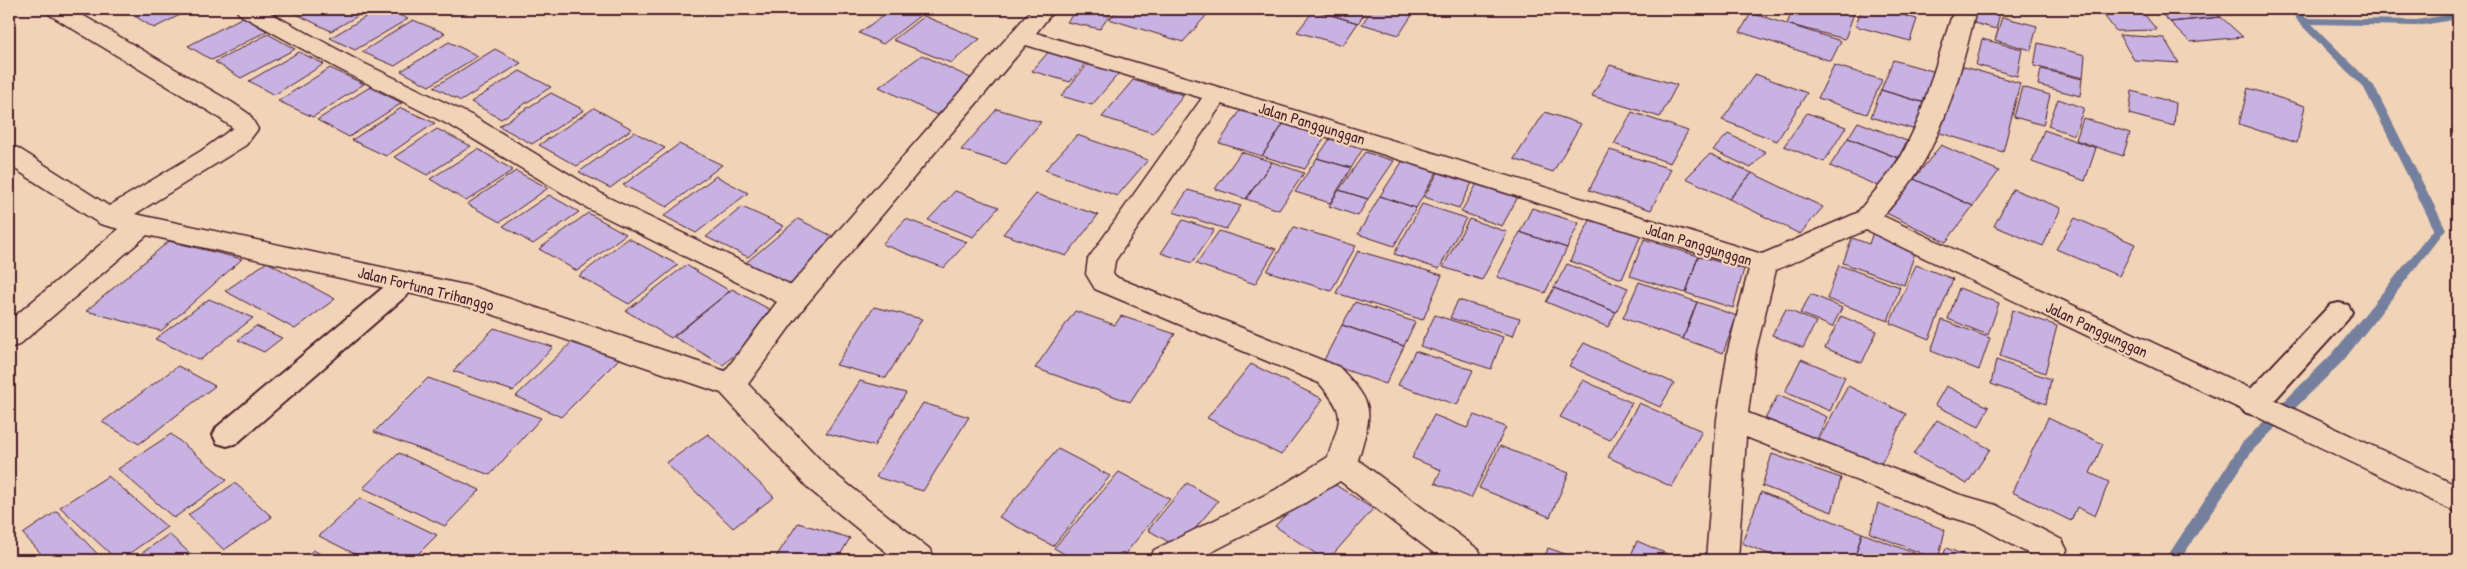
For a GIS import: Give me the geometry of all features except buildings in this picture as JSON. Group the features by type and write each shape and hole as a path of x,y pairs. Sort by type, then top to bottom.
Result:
{"street":[{"path":"247,9 347,64 464,122 598,203 795,299"},
{"path":"1866,219 1916,154 1928,127 1965,9"},
{"path":"58,10 224,109 240,120 246,129 237,139 210,157 109,218"},
{"path":"920,560 820,480 732,385 795,299 1030,18"},
{"name":"Jalan Panggunggan","path":"1030,18 1217,94 1764,264 1866,219 2458,500"},
{"path":"1166,560 1286,499 1341,465 1355,417 1350,398 1330,375 1108,285 1100,278 1098,269 1102,259 1217,94"},
{"name":"Jalan Fortuna Trihanggo","path":"9,154 109,218 474,297 732,385"},
{"path":"9,337 143,224"},
{"path":"1722,560 1732,419 1742,350 1764,264"},
{"path":"1732,419 1955,506 1985,514 2051,550"},
{"path":"1341,465 1467,560"}],"lane":[{"path":"227,435 406,282"},
{"path":"2256,405 2339,312"}],"waterway":[{"path":"2295,9 2303,21"},
{"path":"2303,21 2417,23 2458,16"},
{"path":"2172,560 2247,447 2338,357 2440,229 2369,86 2303,21"}]}
